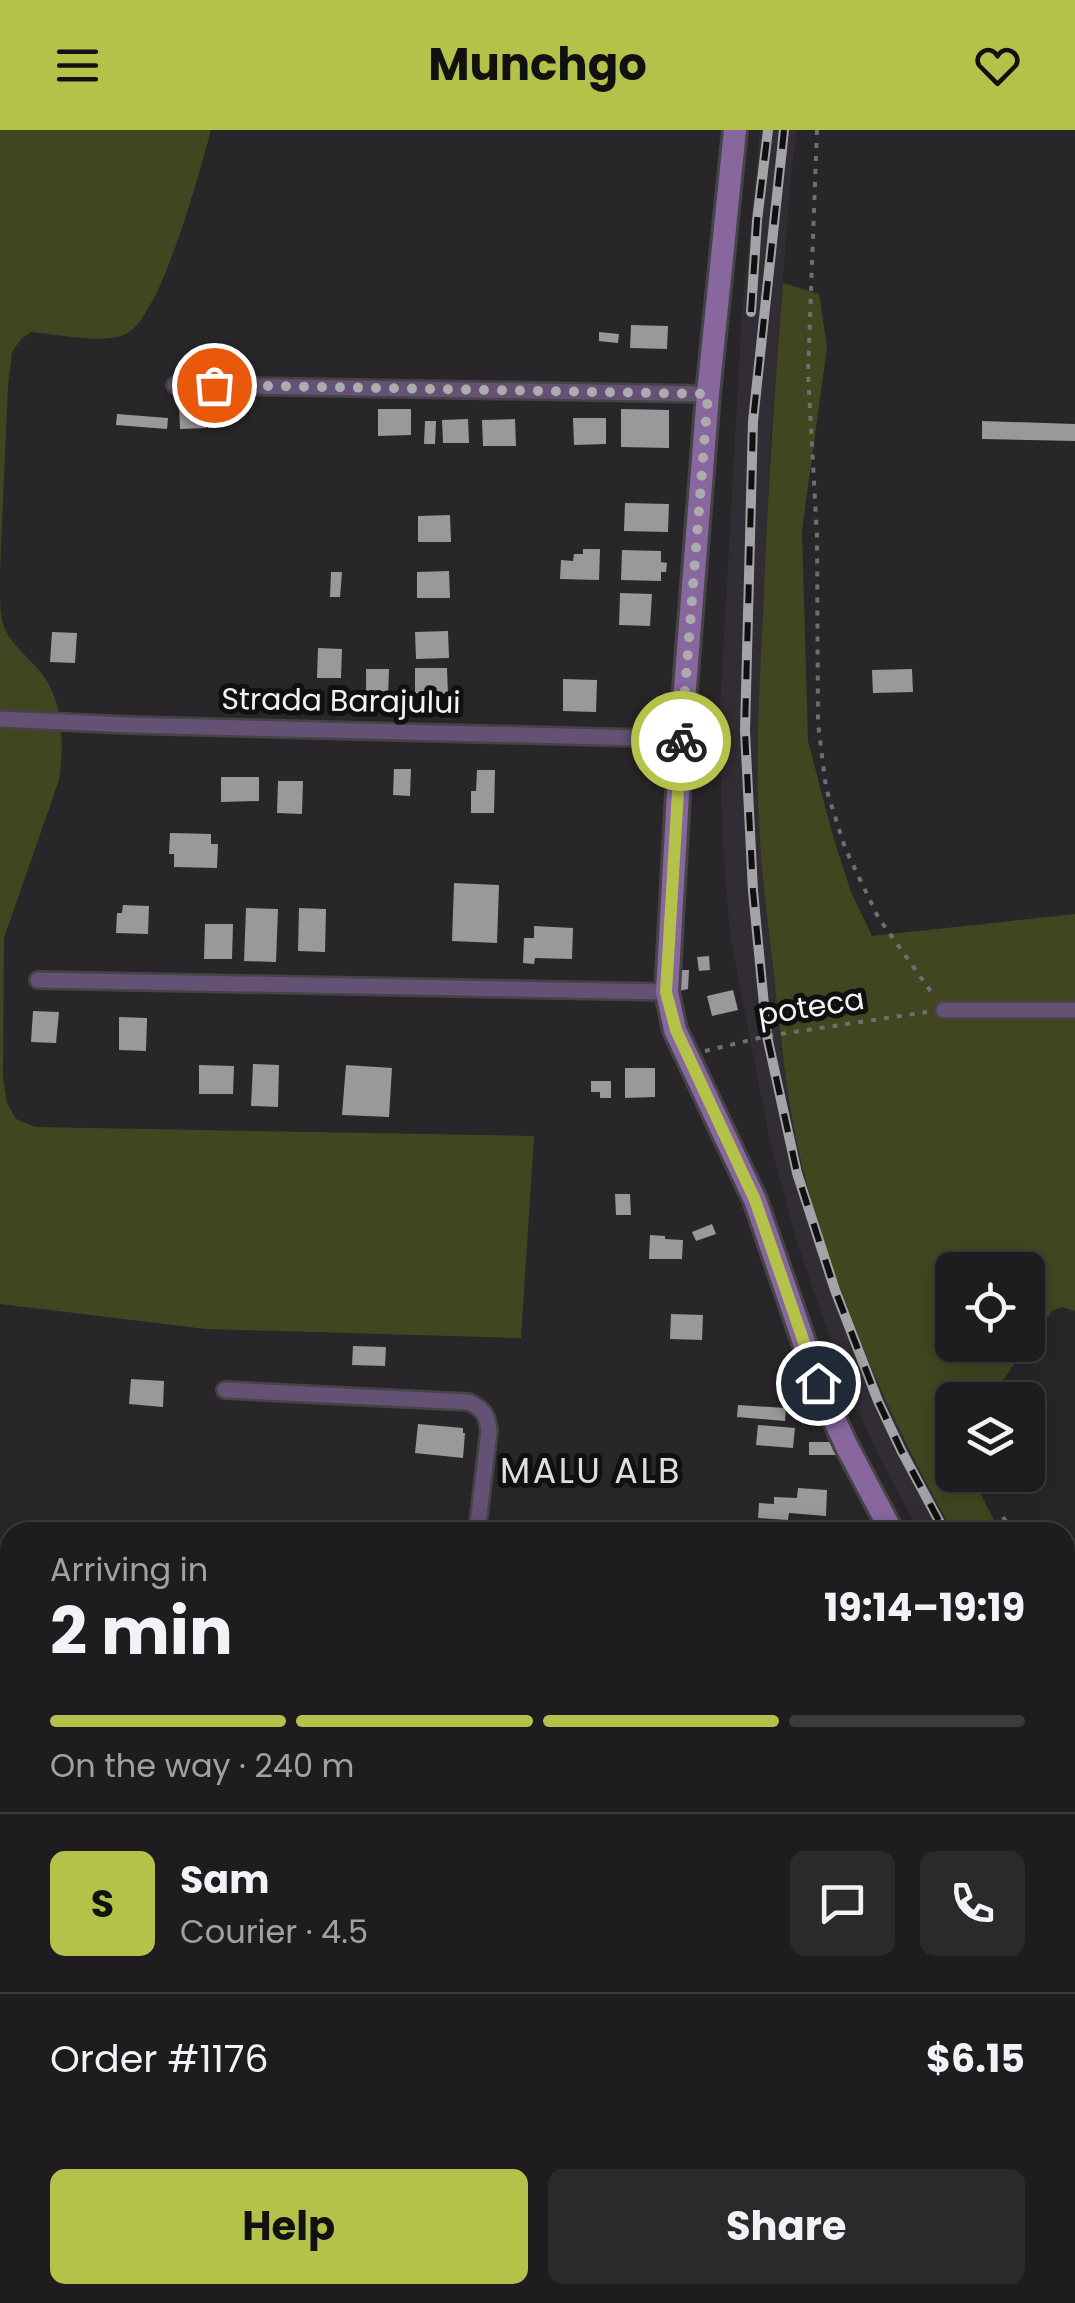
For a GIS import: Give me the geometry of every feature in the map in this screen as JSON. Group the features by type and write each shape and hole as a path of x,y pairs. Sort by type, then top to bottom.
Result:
{"street":[{"path":"735,130 708,394 666,992 687,1056 755,1200 818,1383 887,1522"},
{"path":"176,384 708,394"},
{"name":"Strada Barajului","path":"0,719 681,740"},
{"path":"38,980 666,992"},
{"path":"944,1010 1075,1010"},
{"path":"225,1390 469,1402 480,1407 487,1415 489,1431 478,1522"}],"path":[{"path":"817,130 808,372 817,537 818,722 826,788 845,848 878,917 944,1010"},
{"name":"poteca","path":"687,1056 767,1036 944,1010"},
{"path":"1003,1517 1006,1522"}],"shaded area":[{"path":"760,130 797,130 770,448 758,732 760,839 781,1049 806,1182 836,1276 905,1441 948,1522 914,1522 878,1454 827,1330 797,1242 770,1142 730,935 719,727 742,312"}],"green space":[{"path":"0,130 211,130 177,243 138,324 124,335 103,339 31,332 12,352 0,571"},
{"path":"783,283 819,294 827,347 802,531 808,741 851,892 872,936 1075,914 1075,1311 1062,1307 1052,1311 1045,1321 1045,1252 935,1252 935,1362 1016,1362 1002,1382 935,1382 935,1492 980,1492 995,1522 948,1522 889,1406 820,1230 795,1134 783,1055 764,892 758,785 767,532"},
{"path":"0,588 4,627 50,686 59,712 62,740 59,780 4,938 3,1077 7,1103 16,1119 35,1127 534,1136 521,1338 206,1329 0,1304"}],"building":[{"path":"631,325 668,326 667,349 630,348"},
{"path":"599,332 619,334 618,343 599,341"},
{"path":"208,396 216,396 215,428 208,428"},
{"path":"205,402 206,428 180,429 179,403"},
{"path":"378,409 411,409 411,435 378,436"},
{"path":"621,409 669,410 669,448 621,447"},
{"path":"117,414 168,418 167,429 116,425"},
{"path":"573,418 606,418 606,444 574,445"},
{"path":"468,419 469,443 443,443 442,420"},
{"path":"515,419 516,446 483,446 482,420"},
{"path":"425,421 436,421 435,444 424,444"},
{"path":"982,421 1075,424 1075,441 982,439"},
{"path":"625,503 669,504 668,532 624,531"},
{"path":"450,515 451,542 418,542 418,516"},
{"path":"583,549 600,549 599,580 560,579 561,560 573,561 574,554 583,554"},
{"path":"622,550 661,551 661,562 667,563 661,581 621,580"},
{"path":"449,571 450,598 417,598 417,572"},
{"path":"331,572 342,572 340,597 330,597"},
{"path":"620,593 652,594 650,626 619,625"},
{"path":"448,631 449,658 416,659 415,632"},
{"path":"52,632 77,633 75,663 50,662"},
{"path":"318,648 342,649 341,678 317,678"},
{"path":"415,668 447,668 448,694 415,695"},
{"path":"366,669 389,669 388,698 366,698"},
{"path":"912,669 913,692 873,693 872,670"},
{"path":"563,679 597,680 596,712 563,711"},
{"path":"394,769 411,769 410,796 393,795"},
{"path":"477,770 495,770 494,813 471,813 471,791 476,791"},
{"path":"221,777 259,777 259,801 221,802"},
{"path":"278,781 303,781 302,814 277,813"},
{"path":"170,833 211,834 211,844 218,844 217,868 174,867 174,854 169,854"},
{"path":"454,883 499,885 497,943 452,941"},
{"path":"123,905 149,906 148,934 116,933 117,913 122,913"},
{"path":"246,908 278,909 276,962 244,961"},
{"path":"299,908 326,909 325,952 298,951"},
{"path":"205,924 233,924 232,959 204,959"},
{"path":"534,926 573,928 572,959 535,958 534,964 523,963 524,938 534,938"},
{"path":"709,956 710,970 699,971 697,957"},
{"path":"676,970 689,970 688,989 679,991"},
{"path":"733,990 738,1010 712,1016 707,996"},
{"path":"33,1011 59,1012 56,1043 31,1042"},
{"path":"119,1017 147,1018 146,1051 119,1050"},
{"path":"253,1064 279,1065 278,1107 251,1106"},
{"path":"199,1065 234,1066 233,1094 199,1094"},
{"path":"346,1065 392,1068 389,1117 342,1115"},
{"path":"625,1068 655,1068 655,1097 625,1098"},
{"path":"591,1081 611,1081 611,1098 600,1098 600,1092 591,1092"},
{"path":"615,1194 630,1194 631,1215 616,1215"},
{"path":"712,1224 716,1234 696,1241 692,1232"},
{"path":"650,1235 683,1240 682,1259 649,1259"},
{"path":"671,1314 703,1315 702,1340 670,1339"},
{"path":"353,1346 386,1347 385,1366 352,1365"},
{"path":"131,1379 164,1381 163,1407 129,1404"},
{"path":"738,1405 786,1408 785,1421 737,1417"},
{"path":"418,1424 463,1428 463,1458 415,1453"},
{"path":"758,1425 795,1428 793,1448 756,1445"},
{"path":"809,1442 836,1442 836,1455 809,1455"},
{"path":"798,1488 827,1490 826,1516 789,1513 788,1520 758,1518 759,1503 774,1504 774,1497 797,1498"}],"railway":[{"path":"751,312 768,130"},
{"path":"784,130 753,421 745,731 753,891 767,1036 797,1173 835,1290 878,1401 940,1522"}],"way so far":[{"path":"214,385 708,394 681,741"}],"district":[{"name":"MALU ALB","path":"591,1471"}],"route":[{"path":"681,741 666,992 687,1056 755,1200 818,1383"}]}
